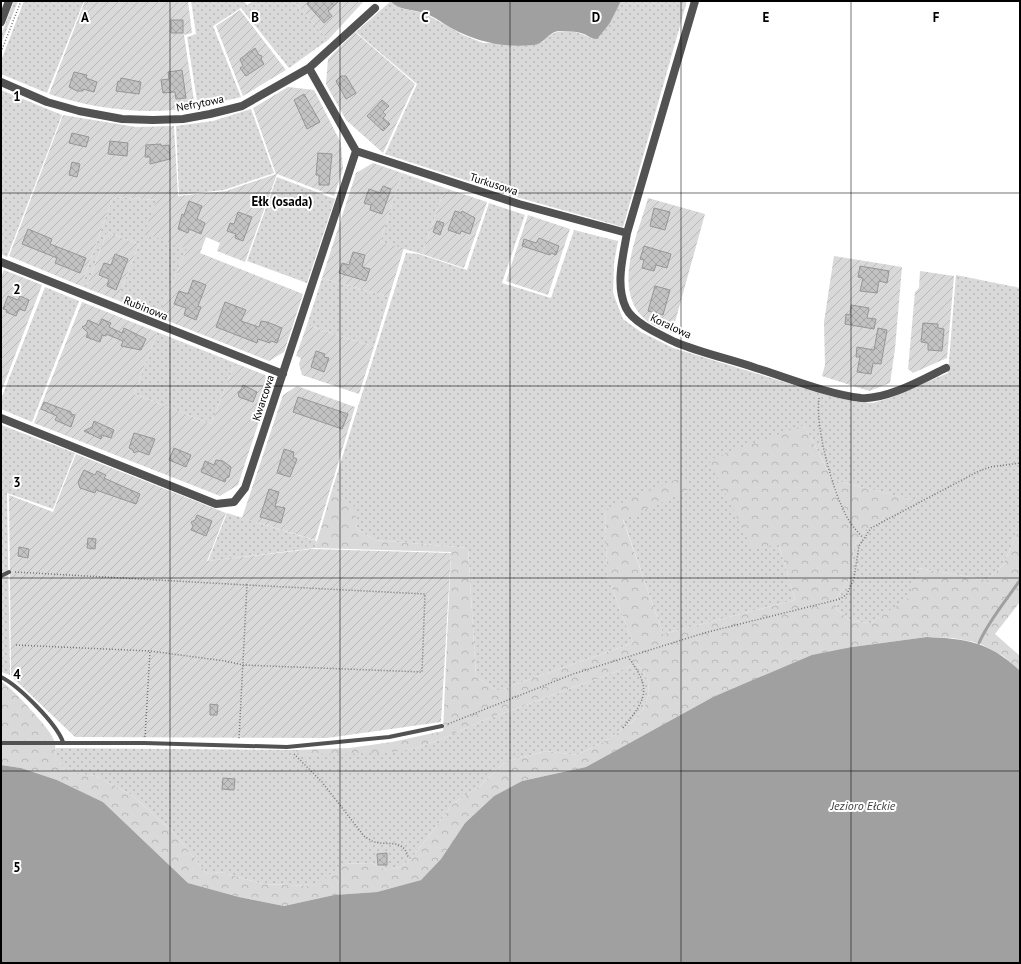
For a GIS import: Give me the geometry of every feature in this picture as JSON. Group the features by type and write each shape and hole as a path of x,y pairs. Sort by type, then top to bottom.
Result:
{"street":[{"path":"1,22 9,1"},
{"name":"Koralowa","path":"694,1 627,233 622,263 621,289 627,309 643,325 676,342 820,389 861,398 876,397 896,390 946,368"},
{"name":"Nefrytowa","path":"1,82 47,102 79,111 122,119 183,119 242,106 310,68 375,8"},
{"path":"310,68 356,152"},
{"name":"Turkusowa","path":"356,152 519,204 627,233"},
{"name":"Kwarcowa","path":"1,418 216,504 234,502 245,488 356,152"},
{"name":"Rubinowa","path":"1,262 283,374"}],"lane":[{"path":"1,576 9,572"},
{"path":"1,677 10,682 49,719 60,732 63,742"},
{"path":"1,743 144,743 287,747 389,737 442,726"}],"path":[{"path":"1,52 21,1"},
{"path":"820,389 818,400 823,447 848,520 863,538"},
{"path":"442,726 573,674 704,633 840,599 847,594 854,578 859,546 871,528 979,471 990,467 1020,462"},
{"path":"9,572 425,594 422,672 242,665 225,661 150,651 16,645"},
{"path":"239,745 247,585"},
{"path":"144,743 150,651"},
{"path":"622,728 638,709 645,689 638,671 628,657"},
{"path":"287,747 322,782 364,836 373,842 388,842 400,846 407,850 408,857"}],"green space":[{"path":"14,1 18,1 1,44 1,35"},
{"path":"24,1 84,1 47,93 1,74 1,61"},
{"path":"85,1 188,1 192,33 184,35 195,107 159,111 121,110 84,104 49,94"},
{"path":"191,1 244,1 247,5 253,1 294,1 328,40 289,68 241,8 213,26 241,97 198,107 187,37 196,34"},
{"path":"294,1 364,1 328,40"},
{"path":"391,1 403,9 424,13 463,35 483,43 543,42 554,34 566,31 580,33 592,39 610,23 621,1 687,1 623,227 520,198 385,154 417,84 356,32"},
{"path":"240,10 286,70 243,96 216,26"},
{"path":"355,32 415,84 383,153 346,120 326,84 328,59"},
{"path":"288,87 314,90 341,143 343,169 334,196 277,174 245,262 217,251 220,243 206,237 200,253 303,294 284,352 269,361 158,317 187,249 144,233 157,200 113,197 81,286 9,256 63,115 136,127 174,126 178,196 226,191 276,174 253,108"},
{"path":"1,90 62,115 7,257 1,254"},
{"path":"251,109 274,173 224,190 179,195 176,126 213,121"},
{"path":"373,163 402,173 380,242 404,248 389,297 322,278 356,173"},
{"path":"402,173 445,188 422,254 380,242"},
{"path":"277,177 335,199 307,283 247,261"},
{"path":"445,188 487,202 464,268 422,254"},
{"path":"113,197 157,200 187,249 158,317 117,300 139,244 107,232 86,288 81,286"},
{"path":"648,198 705,214 672,333 647,321 636,309 630,294 628,279 630,262"},
{"path":"489,203 525,215 502,283 551,298 574,230 618,241 614,263 613,293 623,319 641,332 673,348 830,396 858,402 873,403 890,398 948,373 956,275 1020,288 1020,526 1003,565 987,580 918,568 911,597 871,623 851,621 836,609 838,596 851,576 854,547 865,530 913,500 833,480 804,425 779,545 795,600 663,634 623,519 688,490 605,510 607,575 633,643 497,691 476,676 468,548 375,540 357,529 354,507 332,490 406,253 419,254 467,270"},
{"path":"528,215 570,229 548,295 506,281"},
{"path":"107,232 139,244 117,300 86,288"},
{"path":"834,256 902,267 895,349 890,383 869,391 822,376 825,365 824,322"},
{"path":"4,270 42,285 1,392 1,277"},
{"path":"920,271 954,276 947,358 913,373 908,369 915,292 919,288"},
{"path":"322,278 389,297 374,347 307,325"},
{"path":"45,287 79,301 32,422 1,409 1,399"},
{"path":"82,302 157,332 134,394 211,424 235,363 265,375 269,391 238,485 220,496 34,423"},
{"path":"307,325 374,347 359,394 302,375 299,364 301,358 296,356"},
{"path":"157,332 235,363 211,424 134,394"},
{"path":"297,386 355,407 315,540 242,518 283,395"},
{"path":"1,425 75,453 53,509 7,493 10,675 1,672"},
{"path":"804,425 833,480 914,500 865,530 854,547 851,576 838,596 836,609 851,621 871,623 910,597 918,568 987,580 1003,565 1020,526 1020,602 995,634 1020,656 1020,671 1003,656 979,643 953,638 927,637 852,647 713,697 586,767 522,781 494,796 465,823 441,859 421,880 377,892 334,895 284,906 239,897 188,883 103,802 57,780 21,768 1,765 1,681 34,713 52,736 55,742 56,759 68,772 96,776 133,796 174,833 207,874 220,872 263,884 316,886 343,864 371,863 386,870 400,867 411,859 454,803 480,786 505,762 546,751 577,755 607,740 632,722 643,710 649,694 648,680 637,664 482,721 444,738 414,749 383,753 301,755 295,750 349,748 392,742 443,731 451,552 315,548 332,490 355,507 357,529 375,540 468,548 476,676 497,691 633,643 607,575 605,510 684,476 688,490 623,520 663,634 795,600 779,545 752,548 709,460"},
{"path":"76,454 226,513 207,561 312,549 451,553 441,722 327,738 75,737 11,676 9,495 53,512"},
{"path":"227,513 317,541 315,548 208,561"},
{"path":"637,664 648,680 649,694 643,710 632,722 607,740 577,755 546,751 505,762 480,786 454,803 411,859 400,867 386,870 371,863 343,864 317,886 263,884 220,872 207,874 174,833 133,796 96,776 68,773 56,759 56,748 295,750 301,755 414,749 444,738 482,721"}],"water":[{"path":"390,1 621,1 610,23 597,39 578,32 559,31 552,33 541,43 511,46 491,43 471,37 451,28 428,14 398,7"},
{"name":"Jezioro Ełckie","path":"927,637 966,641 988,648 1009,661 1020,671 1020,963 1,963 1,765 21,768 57,780 103,802 188,883 239,897 284,906 334,895 377,892 421,880 441,859 465,823 494,796 522,781 586,767 713,697 812,655 852,647"}],"building":[{"path":"310,1 339,1 328,11 332,16 324,23 307,4"},
{"path":"171,20 183,20 183,33 171,33"},
{"path":"255,48 259,55 262,56 261,59 264,64 246,76 240,68 243,66 240,59"},
{"path":"182,70 186,98 176,99 175,92 163,93 161,80 169,79 168,72"},
{"path":"74,72 87,75 86,78 97,82 94,92 83,89 83,91 77,91 69,87"},
{"path":"341,76 346,76 356,93 346,99 336,81"},
{"path":"121,78 141,82 139,94 116,91 118,81 120,82"},
{"path":"304,94 320,122 307,129 294,100"},
{"path":"382,100 389,106 383,112 386,115 383,118 390,124 383,131 367,116"},
{"path":"72,133 89,137 86,147 69,143"},
{"path":"110,141 128,143 127,156 108,154"},
{"path":"161,144 161,146 169,145 170,159 150,164 150,157 145,157 146,145"},
{"path":"318,153 332,154 329,185 319,185 319,175 316,175"},
{"path":"72,162 80,164 77,177 69,175"},
{"path":"383,186 391,189 382,214 370,210 371,205 364,203 369,189 380,193"},
{"path":"189,201 202,206 197,219 205,223 201,234 189,229 188,233 178,229 182,214 184,215"},
{"path":"654,208 670,212 665,230 650,226"},
{"path":"455,211 461,213 462,211 475,218 470,234 461,231 460,234 448,230"},
{"path":"238,212 252,217 243,241 235,238 236,234 227,231 230,223 234,224"},
{"path":"437,221 444,223 440,235 433,232"},
{"path":"28,229 52,239 50,244 86,258 80,273 55,263 57,258 22,244"},
{"path":"539,238 559,246 556,255 551,253 550,255 522,246 524,239 536,243"},
{"path":"644,246 671,254 667,268 656,265 654,271 642,268 644,260 640,259"},
{"path":"353,252 365,255 362,267 370,269 366,281 339,273 342,263 349,265"},
{"path":"115,254 128,259 116,290 107,286 109,279 99,275 104,263 111,265"},
{"path":"860,266 889,271 887,283 879,281 877,293 860,291 863,278 858,277"},
{"path":"193,280 206,285 198,306 201,307 196,320 184,315 186,308 174,304 179,291 188,294"},
{"path":"655,286 670,290 663,315 648,311"},
{"path":"8,296 18,300 20,296 29,300 25,311 19,309 16,316 6,312 7,310 3,309"},
{"path":"225,302 246,310 241,321 259,327 261,321 267,322 282,328 277,343 271,341 270,343 258,339 257,343 216,327"},
{"path":"851,305 869,308 867,318 876,319 874,329 845,324 846,314 850,315"},
{"path":"102,319 111,323 109,327 122,333 124,328 146,339 141,350 121,346 123,341 106,334 106,336 102,335 100,342 86,337 88,333 82,327 86,325 88,320 99,325"},
{"path":"923,323 938,324 938,328 944,329 942,351 928,350 928,343 921,342"},
{"path":"878,328 887,330 881,364 873,363 871,374 857,372 860,357 856,357 857,347 874,350"},
{"path":"316,351 325,354 324,357 329,358 324,372 311,367"},
{"path":"243,385 257,392 253,402 239,397 238,392 241,390"},
{"path":"298,397 348,414 342,429 293,412"},
{"path":"44,402 71,412 71,414 75,415 71,427 55,420 57,416 41,409"},
{"path":"94,421 114,430 111,438 102,435 101,439 84,431 92,427"},
{"path":"134,433 155,439 149,455 138,451 134,453 132,449 129,448"},
{"path":"174,448 191,455 186,467 169,460"},
{"path":"284,449 294,452 293,457 297,459 290,477 277,473"},
{"path":"216,460 223,461 231,467 229,477 226,478 225,482 201,472 205,461 214,465"},
{"path":"84,470 95,475 97,471 106,475 104,478 140,494 136,504 96,490 95,493 80,488 78,482"},
{"path":"269,489 279,492 275,506 285,508 281,523 260,517"},
{"path":"197,515 212,521 206,536 191,530 193,526 191,522 195,520"},
{"path":"88,538 96,539 95,549 87,548"},
{"path":"19,547 29,549 28,558 18,556"},
{"path":"210,704 218,705 217,715 210,715"},
{"path":"223,778 235,779 234,790 222,789"},
{"path":"387,853 387,865 378,865 377,854"}],"waterway":[{"path":"979,643 993,618 1020,580"}],"district":[{"name":"Ełk (osada)","path":"282,201"}]}
